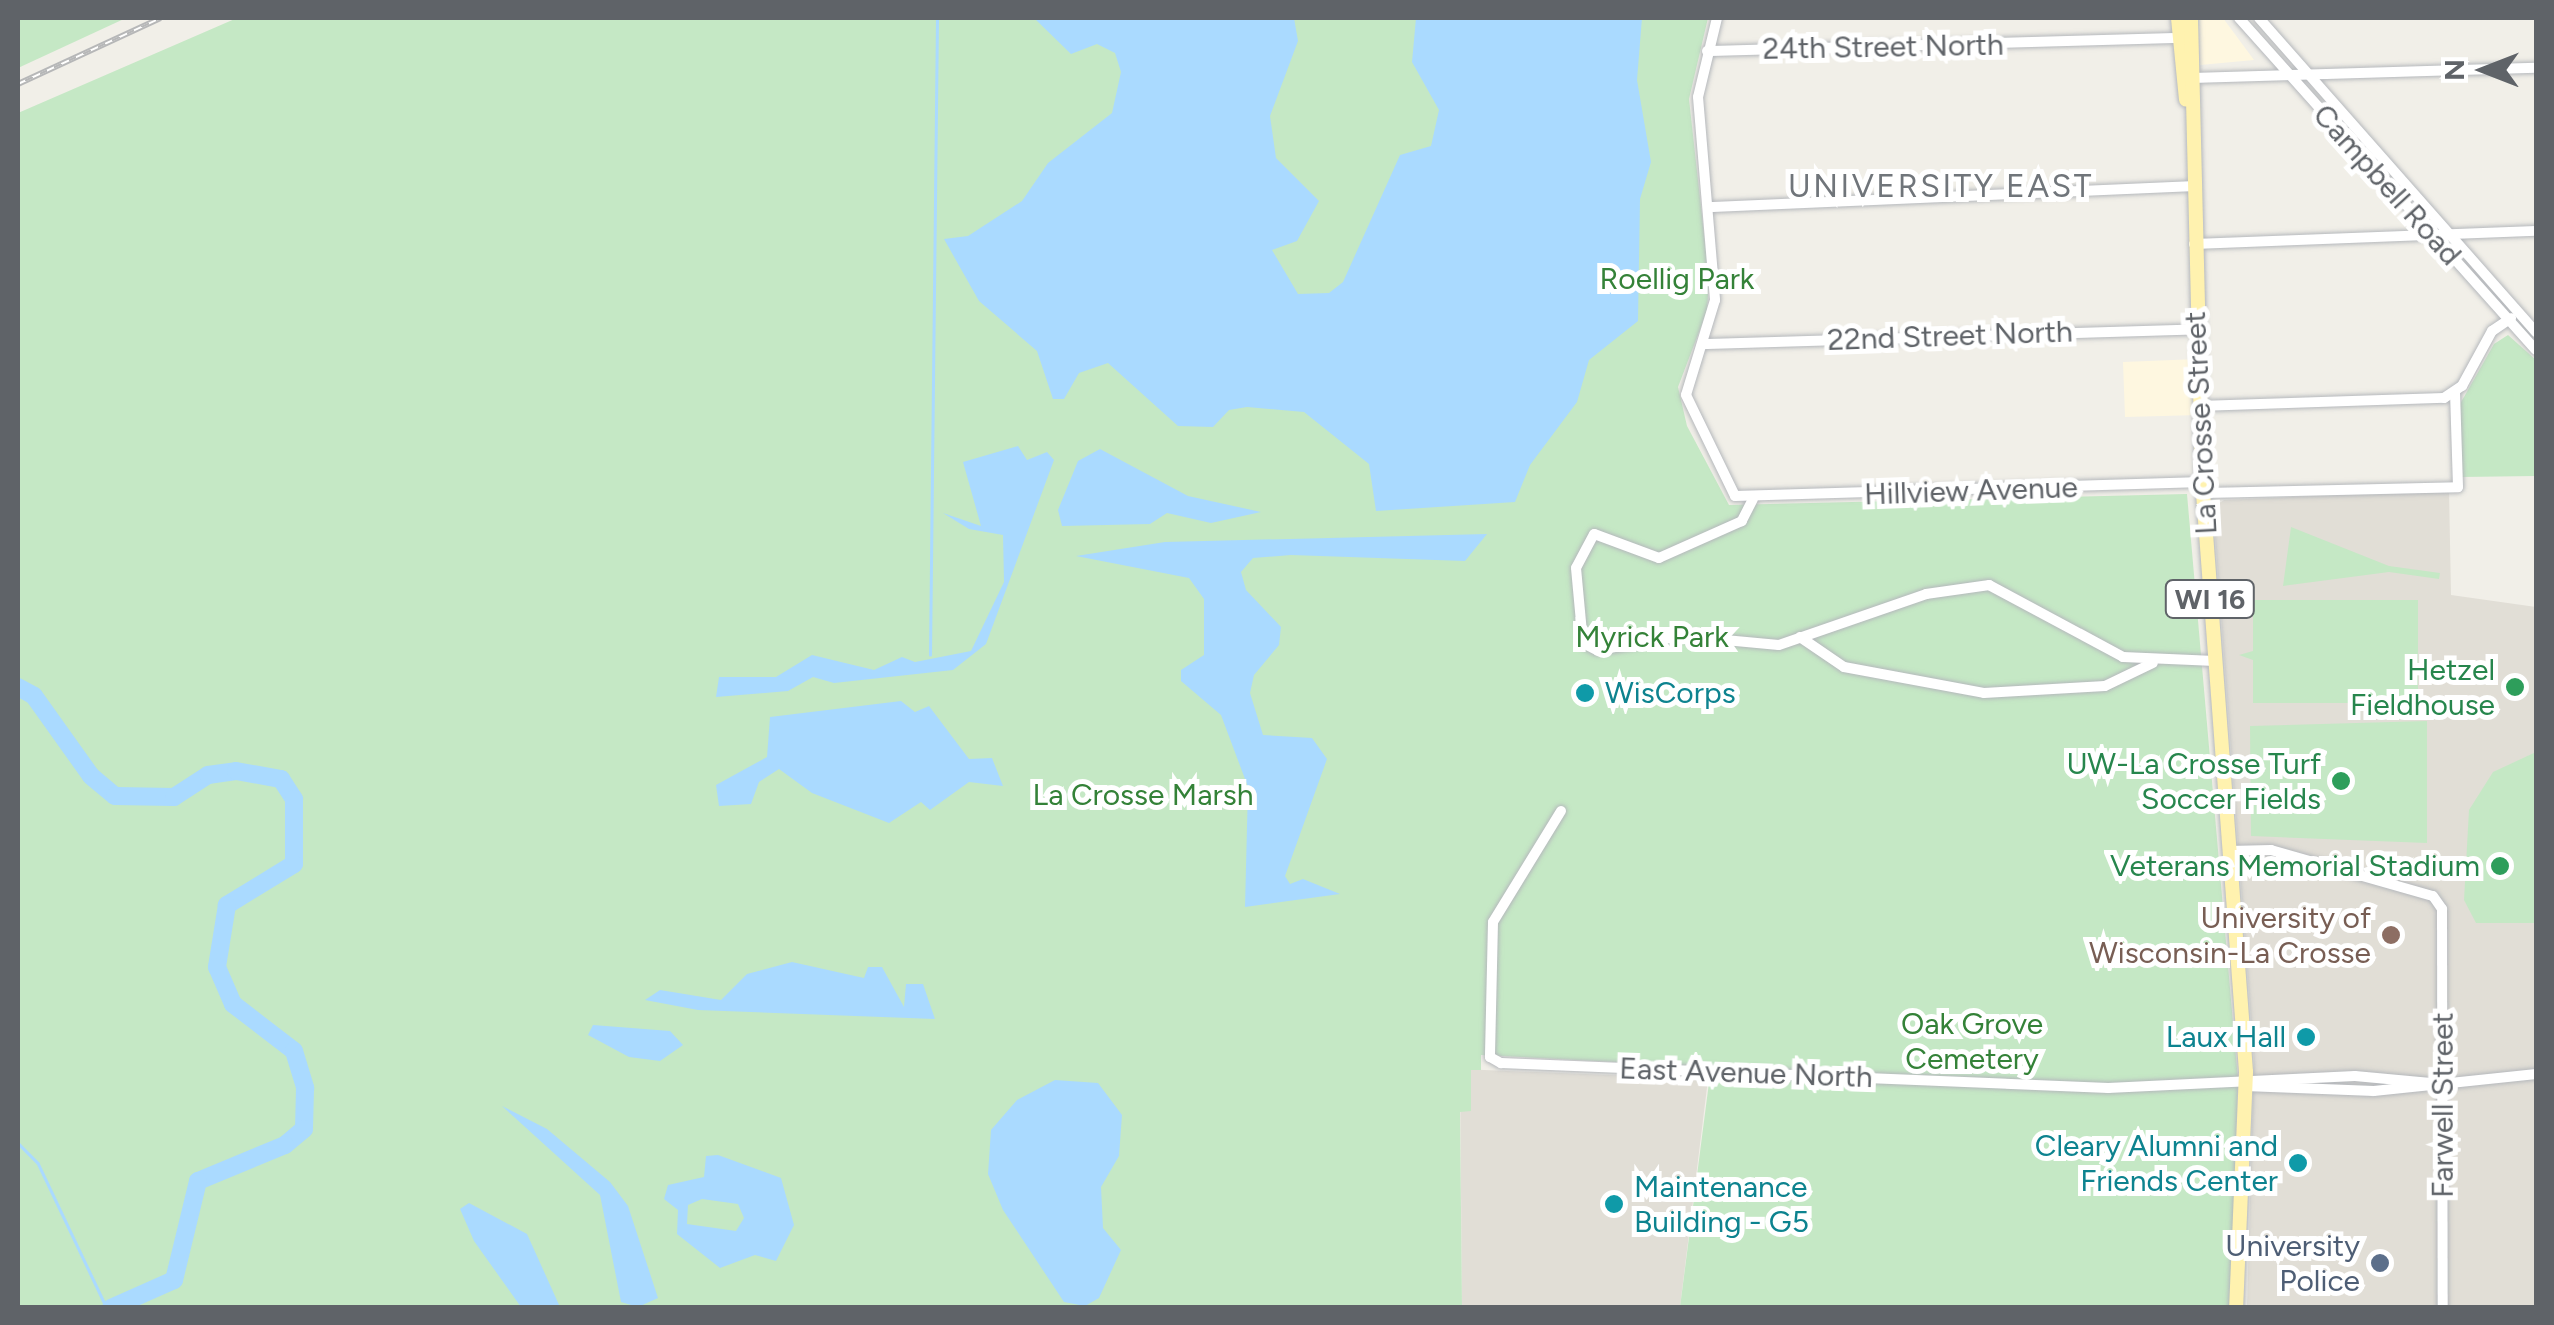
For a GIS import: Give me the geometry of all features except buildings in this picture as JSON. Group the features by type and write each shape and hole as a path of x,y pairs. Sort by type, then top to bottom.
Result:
{"main road":[{"path":"2178,18 2189,111"},
{"name":"La Crosse Street","path":"2191,18 2189,111 2203,488 2244,1086 2236,1308"}],"street":[{"path":"1704,344 1717,273 1698,97 1716,18"},
{"name":"Campbell Road","path":"2240,18 2429,236 2536,350"},
{"name":"Campbell Road","path":"2259,18 2536,332"},
{"name":"24th Street North","path":"1707,51 2178,38"},
{"path":"2192,78 2536,68"},
{"path":"1712,207 2191,186"},
{"path":"2194,244 2536,231"},
{"path":"2199,406 2455,393 2492,331 2510,318 2522,316"},
{"name":"22nd Street North","path":"1704,344 2197,329"},
{"name":"Hillview Avenue","path":"1704,344 1686,396 1740,498 2203,488 2458,488 2455,393"},
{"path":"1753,498 1742,520 1659,558 1594,534 1576,568 1581,636 1597,650 1653,638 1758,647 1800,637 1926,594 1989,585 2021,596 2105,651 2153,663 2215,660"},
{"path":"1800,637 1844,667 1984,693 2105,686 2153,663"},
{"name":"East Avenue North","path":"1560,811 1494,922 1490,1057 2108,1088 2244,1086 2284,1094 2536,1074"},
{"name":"Farwell Street","path":"2229,851 2270,850 2440,904 2442,1308"}],"shaded area":[{"path":"2199,18 2223,18 2254,60 2200,65"},
{"path":"2198,359 2200,415 2125,417 2123,362"},
{"name":"University of Wisconsin-La Crosse","path":"2449,490 2451,595 2536,607 2536,1307 2247,1307 2254,1060 2213,507 2224,500"},
{"path":"1460,1069 1708,1079 1680,1307 1462,1307"}],"green space":[{"path":"18,18 126,18 18,68"},
{"path":"237,18 1708,18 1689,99 1709,279 1707,311 1678,387 1687,426 1729,505 2187,494 2238,1080 2231,1307 1680,1307 1711,1067 1481,1055 1481,1070 1471,1070 1471,1111 1460,1112 1462,1307 18,1307 18,113"},
{"path":"2508,335 2536,360 2536,476 2461,477 2460,404 2494,344"},
{"path":"2291,527 2389,566 2440,573 2439,579 2389,572 2283,586"},
{"path":"2253,600 2418,600 2418,703 2253,703 2253,660 2239,655 2253,651"},
{"name":"UW-La Crosse Turf Soccer Fields","path":"2427,721 2427,843 2251,836 2250,726"},
{"name":"Veterans Memorial Stadium","path":"2536,752 2536,923 2476,923 2464,900 2469,810 2493,772"}],"water":[{"path":"1034,18 1294,18 1298,41 1270,116 1276,158 1319,201 1297,241 1272,250 1298,294 1329,293 1343,282 1400,155 1431,146 1439,110 1412,62 1416,18 1642,18 1637,80 1651,162 1640,199 1638,321 1589,360 1577,402 1530,465 1515,502 1376,511 1369,464 1304,412 1247,407 1229,410 1213,427 1178,426 1108,363 1079,373 1064,399 1053,399 1037,351 979,301 944,239 968,236 1022,201 1048,163 1112,113 1121,72 1115,53 1097,44 1071,54"},
{"path":"1018,446 1027,460 1047,452 1054,460 986,644 953,670 834,683 813,677 788,691 716,697 719,677 776,677 812,655 874,670 902,657 915,662 971,651 1004,582 1003,535 969,529 943,513 981,526 963,462"},
{"path":"1100,449 1188,496 1261,512 1211,523 1167,513 1150,524 1062,526 1058,510 1078,461"},
{"path":"1487,534 1465,561 1291,555 1253,558 1241,572 1246,590 1281,627 1279,645 1254,675 1250,693 1263,735 1312,738 1327,759 1285,876 1290,884 1303,879 1340,894 1245,907 1248,787 1221,715 1181,681 1181,670 1204,655 1204,599 1189,578 1076,556 1165,542"},
{"path":"901,701 915,712 929,706 969,759 992,758 1003,786 969,782 930,810 921,802 889,823 812,793 779,769 759,782 751,804 719,806 716,785 767,757 770,717"},
{"path":"792,962 864,978 868,967 882,967 904,1007 906,984 923,984 935,1019 698,1010 645,1000 660,990 721,1000 747,974"},
{"path":"593,1025 670,1031 683,1045 660,1061 629,1057 588,1035"},
{"path":"1055,1080 1098,1083 1122,1115 1119,1156 1101,1187 1103,1228 1121,1250 1099,1298 1085,1306 1064,1302 1003,1210 988,1174 991,1130 1017,1100"},
{"path":"502,1106 547,1129 610,1182 628,1206 658,1298 638,1307 621,1302 600,1195"},
{"path":"718,1155 781,1178 794,1225 776,1261 755,1255 720,1268 677,1234 678,1210 664,1199 668,1185 704,1177 706,1156","holes":["702,1199 738,1204 744,1218 736,1231 687,1224 688,1205"]},
{"path":"469,1203 527,1234 560,1307 521,1307 474,1241 460,1209"}],"waterway":[{"path":"930,655 937,18"},
{"path":"18,687 34,696 91,776 115,796 174,797 208,775 236,771 281,779 294,799 294,864 227,905 217,967 233,1004 294,1051 305,1088 304,1129 285,1145 198,1181 174,1280 111,1308"},
{"path":"18,1143 38,1163 107,1308"}],"railway":[{"path":"18,84 161,18"}],"place":[{"name":"Hetzel Fieldhouse","path":"2515,687"},
{"name":"WisCorps","path":"1585,693"},
{"name":"UW-La Crosse Turf Soccer Fields","path":"2341,781"},
{"name":"Veterans Memorial Stadium","path":"2500,866"},
{"name":"University of Wisconsin-La Crosse","path":"2391,935"},
{"name":"Laux Hall","path":"2306,1037"},
{"name":"Cleary Alumni and Friends Center","path":"2298,1163"},
{"name":"Maintenance Building - G5","path":"1614,1204"},
{"name":"University Police","path":"2380,1263"}],"district":[{"name":"UNIVERSITY EAST","path":"1941,186"}],"park label":[{"name":"Roellig Park","path":"1677,279"},
{"name":"Myrick Park","path":"1652,637"},
{"name":"La Crosse Marsh","path":"1143,795"},
{"name":"Oak Grove Cemetery","path":"1972,1041"}]}
